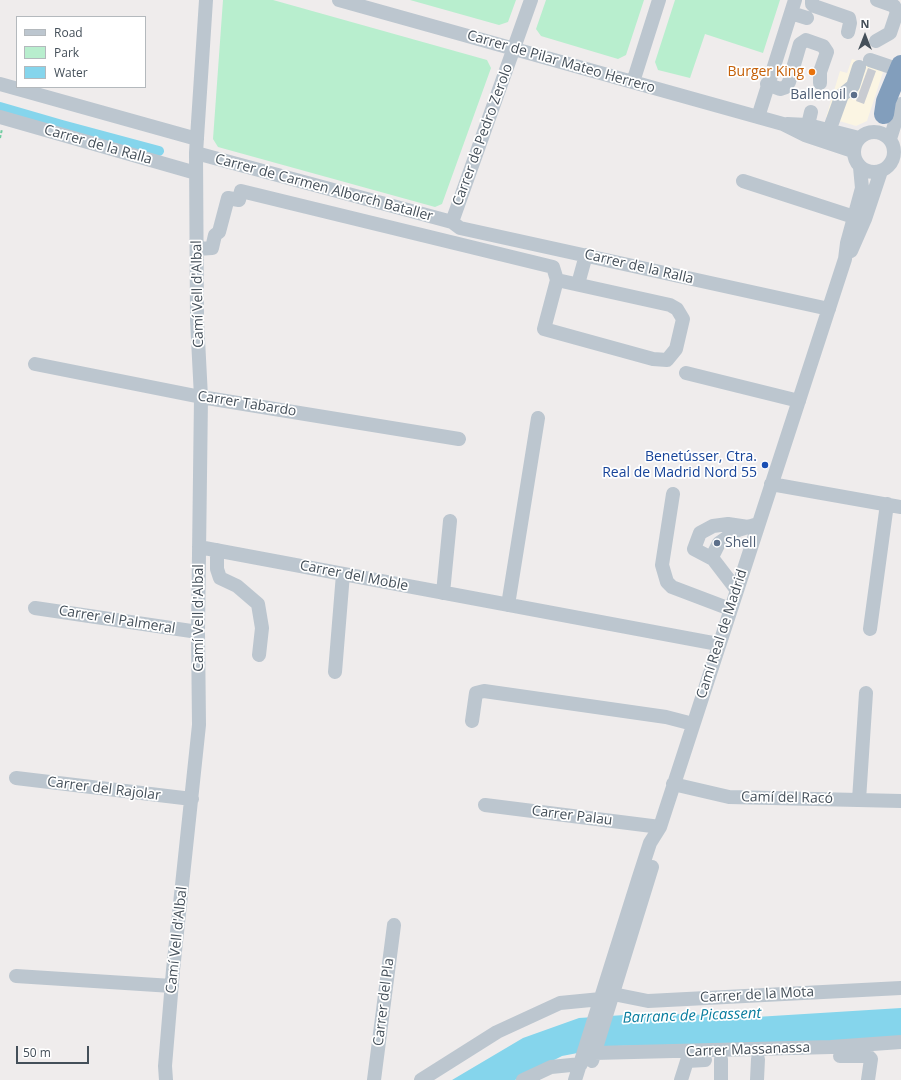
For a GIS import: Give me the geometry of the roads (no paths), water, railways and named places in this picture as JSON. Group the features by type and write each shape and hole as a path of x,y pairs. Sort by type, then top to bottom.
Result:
{"highway":[{"path":"884,114 886,101 901,72"}],"street":[{"name":"Camí Vell d'Albal","path":"166,1080 165,1066 172,986 199,725 198,632 201,397 197,320 196,139 206,0"},
{"name":"Carrer de Pilar Mateo Herrero","path":"339,0 783,124 805,135 861,140"},
{"name":"Carrer de Pedro Zerolo","path":"452,222 531,0"},
{"path":"633,82 660,0"},
{"path":"812,0 812,4 814,6 849,18 850,23 848,32"},
{"path":"876,0 894,6 897,12 890,33 876,41"},
{"path":"793,7 807,18"},
{"path":"758,117 767,84 792,29 793,7"},
{"path":"767,84 780,89 786,87 789,82 800,44 806,40 823,46 826,52 820,72 820,83"},
{"path":"829,131 842,96 853,86 864,64 901,72"},
{"path":"0,84 196,139"},
{"path":"890,139 901,104"},
{"path":"861,140 880,133 890,139 898,156 881,172 871,173 860,167 854,157 861,140 884,114"},
{"name":"Carrer de la Ralla","path":"0,117 196,173"},
{"name":"Carrer de Pilar Mateo Herrero","path":"783,124 809,119 829,131 861,140"},
{"name":"Carrer de Carmen Alborch Bataller","path":"196,153 452,222"},
{"name":"Camí Real de Madrid","path":"606,1002 620,956 617,944 650,843 660,827 730,609 753,525 771,484 845,259 846,243 862,188 860,167"},
{"name":"Camí Real de Madrid","path":"845,259 855,246 881,172"},
{"path":"743,181 854,217"},
{"path":"197,249 212,248 215,235 219,232 228,198 239,200 241,191 553,267 557,280 544,329 653,359 667,360 676,350 683,319 677,309 670,305 557,280"},
{"name":"Carrer de la Ralla","path":"452,222 460,228 829,308"},
{"path":"578,284 586,255"},
{"name":"Carrer Tabardo","path":"35,364 201,397 459,439"},
{"path":"686,373 799,400"},
{"path":"508,605 538,418"},
{"path":"771,484 901,507"},
{"path":"673,494 662,565 667,582 672,587 730,609"},
{"path":"870,629 887,504"},
{"path":"444,592 450,521"},
{"path":"736,589 713,559 694,549 700,533 705,529 721,525 753,525"},
{"path":"713,559 713,555 719,543 738,530 753,525"},
{"name":"Carrer del Moble","path":"199,547 718,644"},
{"path":"217,550 217,568 220,578 237,586 258,604 262,628 258,655"},
{"path":"335,672 344,574"},
{"name":"Carrer el Palmeral","path":"35,608 198,632"},
{"path":"472,721 476,694 484,691 666,718 693,724"},
{"path":"859,800 866,693"},
{"name":"Carrer del Rajolar","path":"16,778 192,799"},
{"name":"Camí del Racó","path":"674,784 729,797 901,801"},
{"name":"Carrer Palau","path":"485,805 660,827"},
{"name":"Camí Real de Madrid","path":"606,1002 660,844 660,827"},
{"name":"Carrer del Pla","path":"374,1080 394,925"},
{"path":"16,976 172,986"},
{"name":"Carrer de la Mota","path":"421,1080 497,1032 560,1003 648,1001 901,988"},
{"path":"575,1080 586,1058 606,1002"},
{"name":"Carrer Massanassa","path":"522,1080 551,1067 586,1058 831,1047 901,1042"},
{"name":"Carrer Massanassa","path":"681,1080 687,1061 864,1055 871,1059 868,1080"},
{"path":"585,1080 586,1058"},
{"path":"721,1059 721,1080"},
{"path":"757,1080 758,1059"}],"water":[{"name":"Barranc de Picassent","path":"901,1008 901,1036 838,1043 614,1046 562,1056 515,1080 452,1080 523,1038 579,1018 655,1013 756,1017"}],"waterway":[{"path":"0,107 159,151"}],"place":[{"name":"Burger King","path":"812,72"},
{"name":"Ballenoil","path":"854,95"},
{"name":"Benetússer, Ctra. Real de Madrid Nord 55","path":"765,465"},
{"name":"Shell","path":"717,543"}]}
